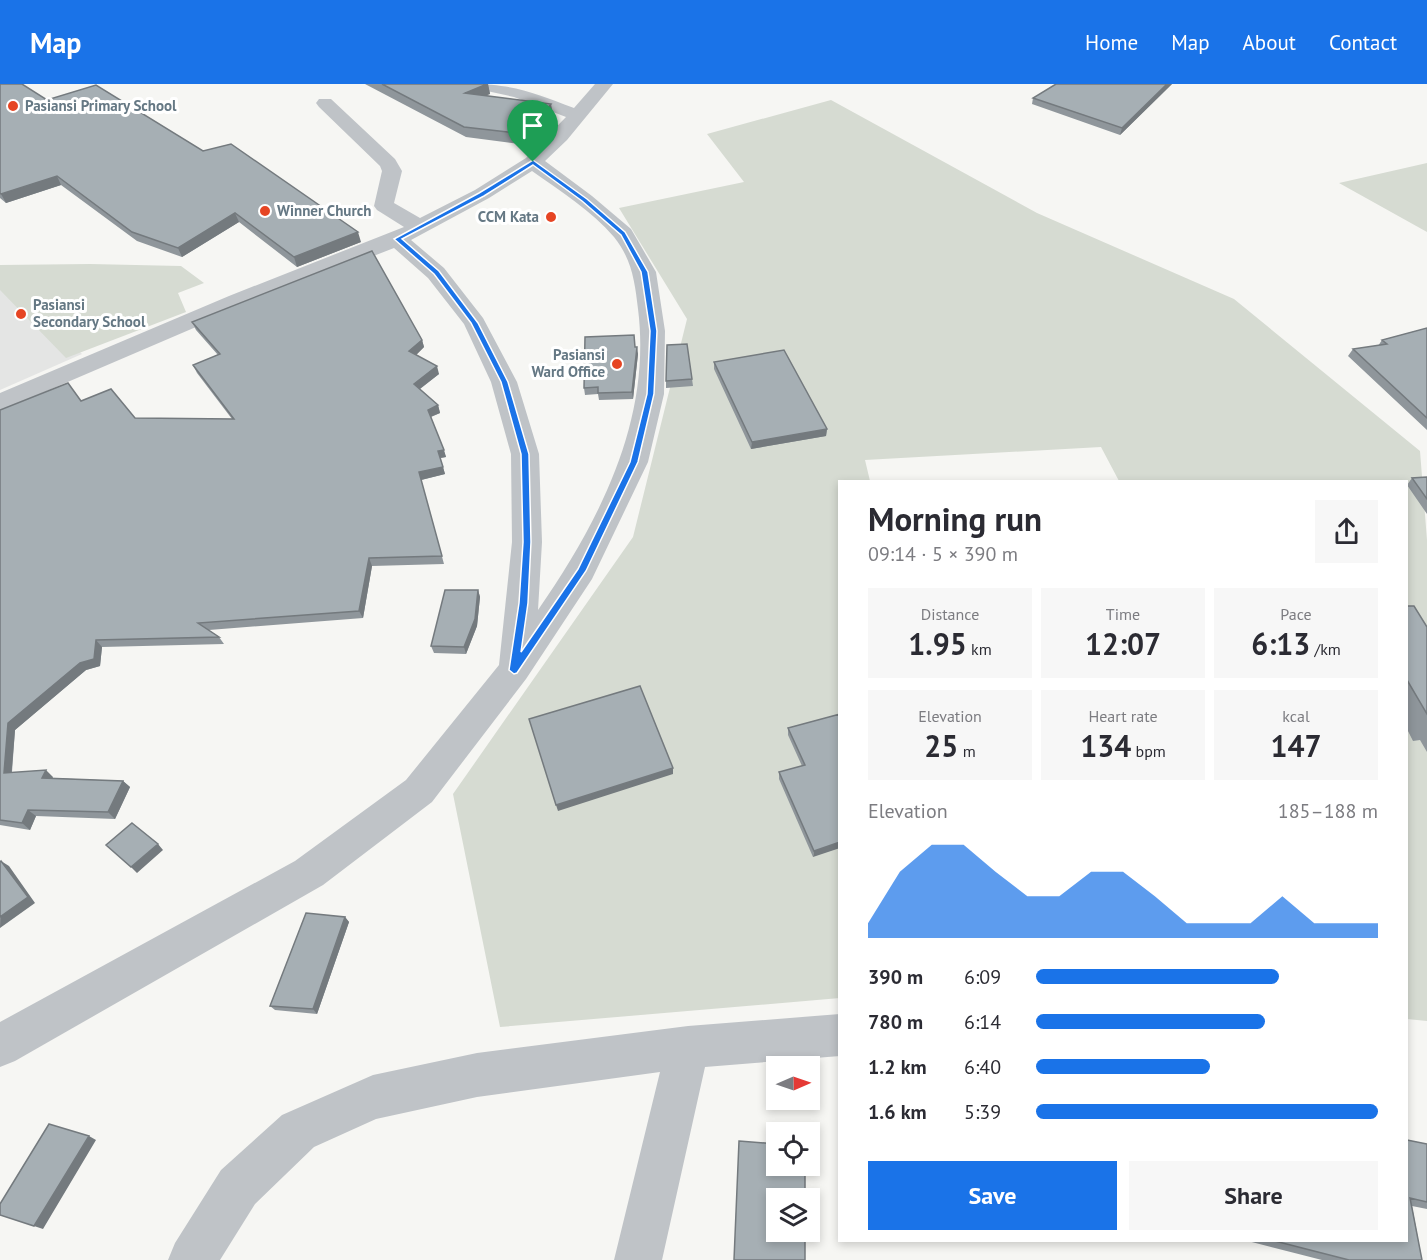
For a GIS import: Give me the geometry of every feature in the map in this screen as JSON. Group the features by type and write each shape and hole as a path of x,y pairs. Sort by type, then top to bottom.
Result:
{"street":[{"path":"479,84 519,93 577,115"},
{"path":"0,403 237,301 409,233 482,194 533,162 604,84"},
{"path":"325,103 381,155 392,171 389,187 382,200 384,206 409,233 436,273 475,323 504,382 525,454 527,542 523,603 514,670"},
{"path":"0,1046 309,873 419,791 514,670 581,571 634,462 651,394 653,331 645,272 623,234 585,200 533,162"},
{"path":"192,1260 238,1187 298,1131 374,1097 477,1075 688,1047 838,1035"},
{"path":"638,1260 688,1047"}],"shaded area":[{"path":"831,100 1037,213 1234,299 1420,451 1427,540 1427,1021 1408,1019 1408,480 1118,480 1101,447 865,460 870,480 838,480 838,998 500,1027 453,794 633,537 687,319 619,208 744,182 707,134"},
{"path":"1427,163 1427,232 1339,183"},
{"path":"0,265 181,266 204,283 178,293 186,312 66,358 0,290"},
{"name":"Pasiansi Secondary School","path":"0,274 82,354 0,390"}],"building":[{"path":"0,84 22,84 47,100 96,85 203,151 231,144 358,232 294,257 235,213 178,248 132,232 57,176 1,194"},
{"path":"382,84 487,84 465,93 551,104 526,134 464,127"},
{"path":"1056,84 1167,84 1122,128 1033,98"},
{"path":"372,251 422,340 409,351 437,366 414,384 438,405 428,410 444,450 438,451 443,467 419,472 442,556 369,558 359,611 198,623 219,637 96,640 94,659 80,663 8,723 4,773 46,770 42,778 123,781 108,812 28,810 22,823 0,820 0,410 68,383 81,401 111,389 135,418 234,419 193,365 220,354 192,322"},
{"path":"1427,328 1427,418 1353,349 1387,344 1382,340"},
{"name":"Pasiansi Ward Office","path":"634,335 635,347 637,347 632,392 598,393 598,387 584,388 585,337"},
{"path":"687,344 692,379 666,381 667,345"},
{"path":"784,350 827,429 752,442 714,362"},
{"path":"1427,477 1427,499 1412,478"},
{"path":"445,590 478,590 475,619 464,647 431,646"},
{"path":"1408,606 1414,606 1427,627 1427,714 1408,682"},
{"path":"640,686 673,768 556,805 529,719"},
{"path":"838,715 838,843 814,851 779,772 805,765 788,728"},
{"path":"132,823 158,844 131,867 106,845"},
{"path":"0,862 28,897 0,917"},
{"path":"306,913 345,917 313,1009 270,1006"},
{"path":"49,1124 89,1136 34,1226 0,1215 0,1204"},
{"path":"1408,1140 1427,1144 1427,1202 1410,1198 1422,1260 1349,1260 1279,1242 1408,1242"},
{"path":"739,1141 766,1143 766,1176 805,1176 805,1188 766,1188 766,1242 805,1242 805,1260 734,1260"}],"place":[{"name":"Pasiansi Primary School","path":"13,106"},
{"name":"Winner Church","path":"265,211"},
{"name":"CCM Kata","path":"551,217"},
{"name":"Pasiansi Secondary School","path":"21,314"},
{"name":"Pasiansi Ward Office","path":"617,364"}],"route":[{"path":"533,162 585,200 623,234 645,272 653,331 651,394 634,462 581,571 514,670 523,603 527,542 525,454 504,382 475,323 436,273 397,239 482,194 533,162"}]}
